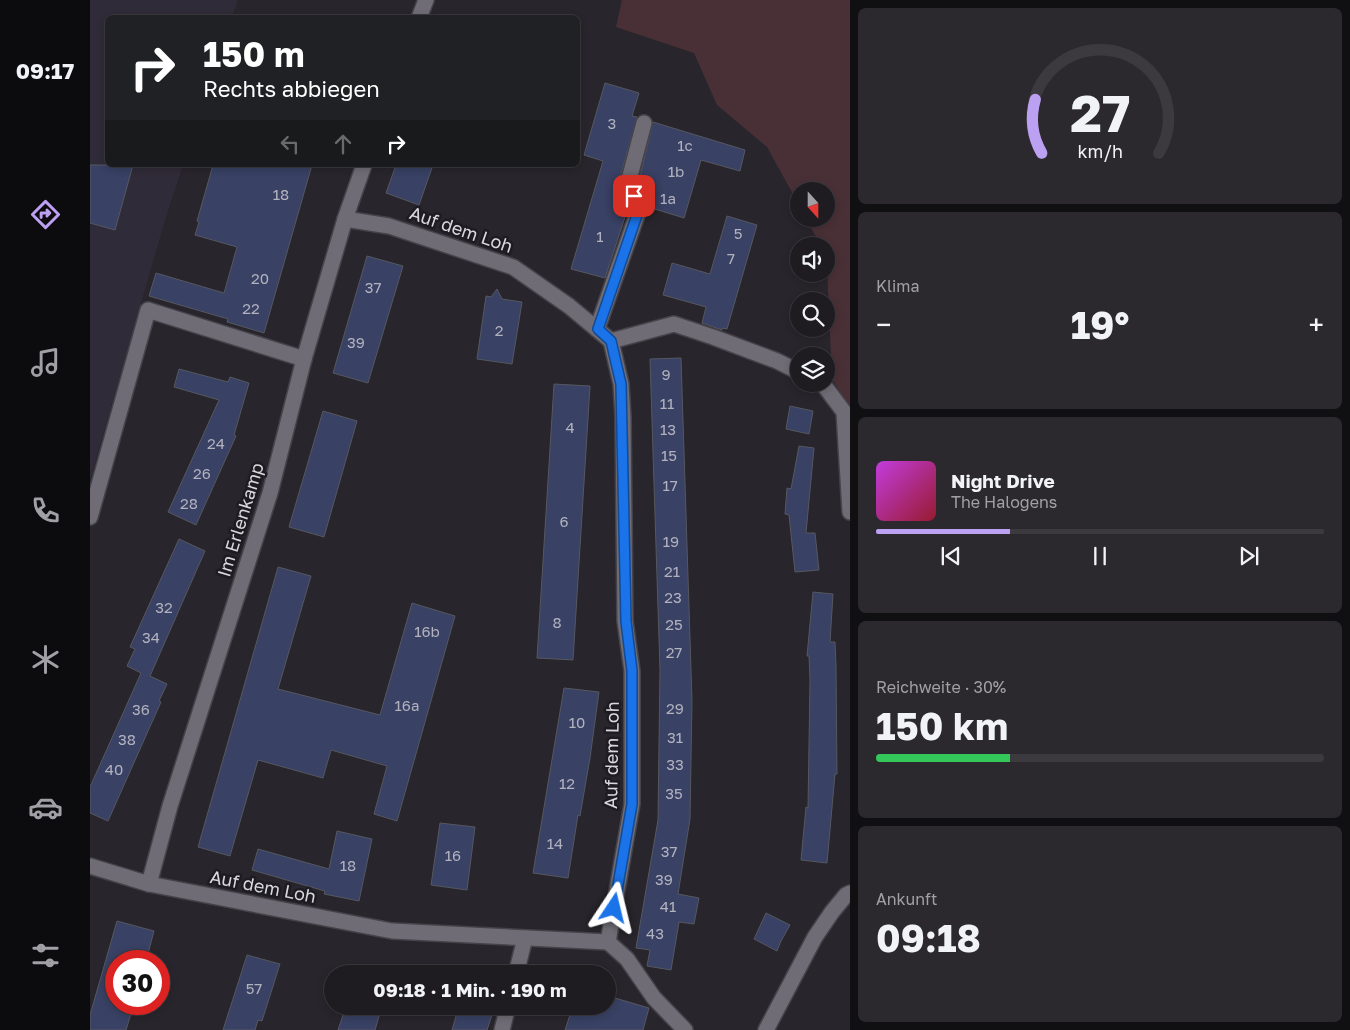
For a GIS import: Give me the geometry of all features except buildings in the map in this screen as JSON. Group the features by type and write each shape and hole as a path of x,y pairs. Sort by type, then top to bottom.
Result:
{"street":[{"path":"420,15 426,0"},
{"path":"598,329 637,215 630,176 644,123"},
{"name":"Im Erlenkamp","path":"149,884 170,806 270,492 304,359 345,218 363,167"},
{"name":"Auf dem Loh","path":"90,866 149,884 392,931 608,942 632,804 632,671 626,621 621,384 611,341 569,306 512,267 389,226 345,218"},
{"path":"90,517 148,310 304,359"},
{"path":"611,341 674,324 713,337 790,368"},
{"path":"829,392 844,412 850,512"},
{"path":"766,1030 815,937 832,912 846,895 850,893"},
{"path":"518,965 525,938"},
{"path":"608,942 627,958 654,998 685,1030"},
{"path":"502,1030 506,1015"}],"shaded area":[{"path":"90,0 238,0 233,15 105,15 105,167 182,167 165,220 90,480"},
{"path":"622,0 850,0 850,408 835,384 835,347 831,347 830,337 835,337 835,292 828,292 828,282 835,282 835,237 816,237 811,228 835,228 835,182 790,182 790,189 767,147 717,105 694,53 616,27"}],"route":[{"path":"614,908 632,804 632,671 626,621 621,384 611,341 598,329 637,215 634,196"}]}
